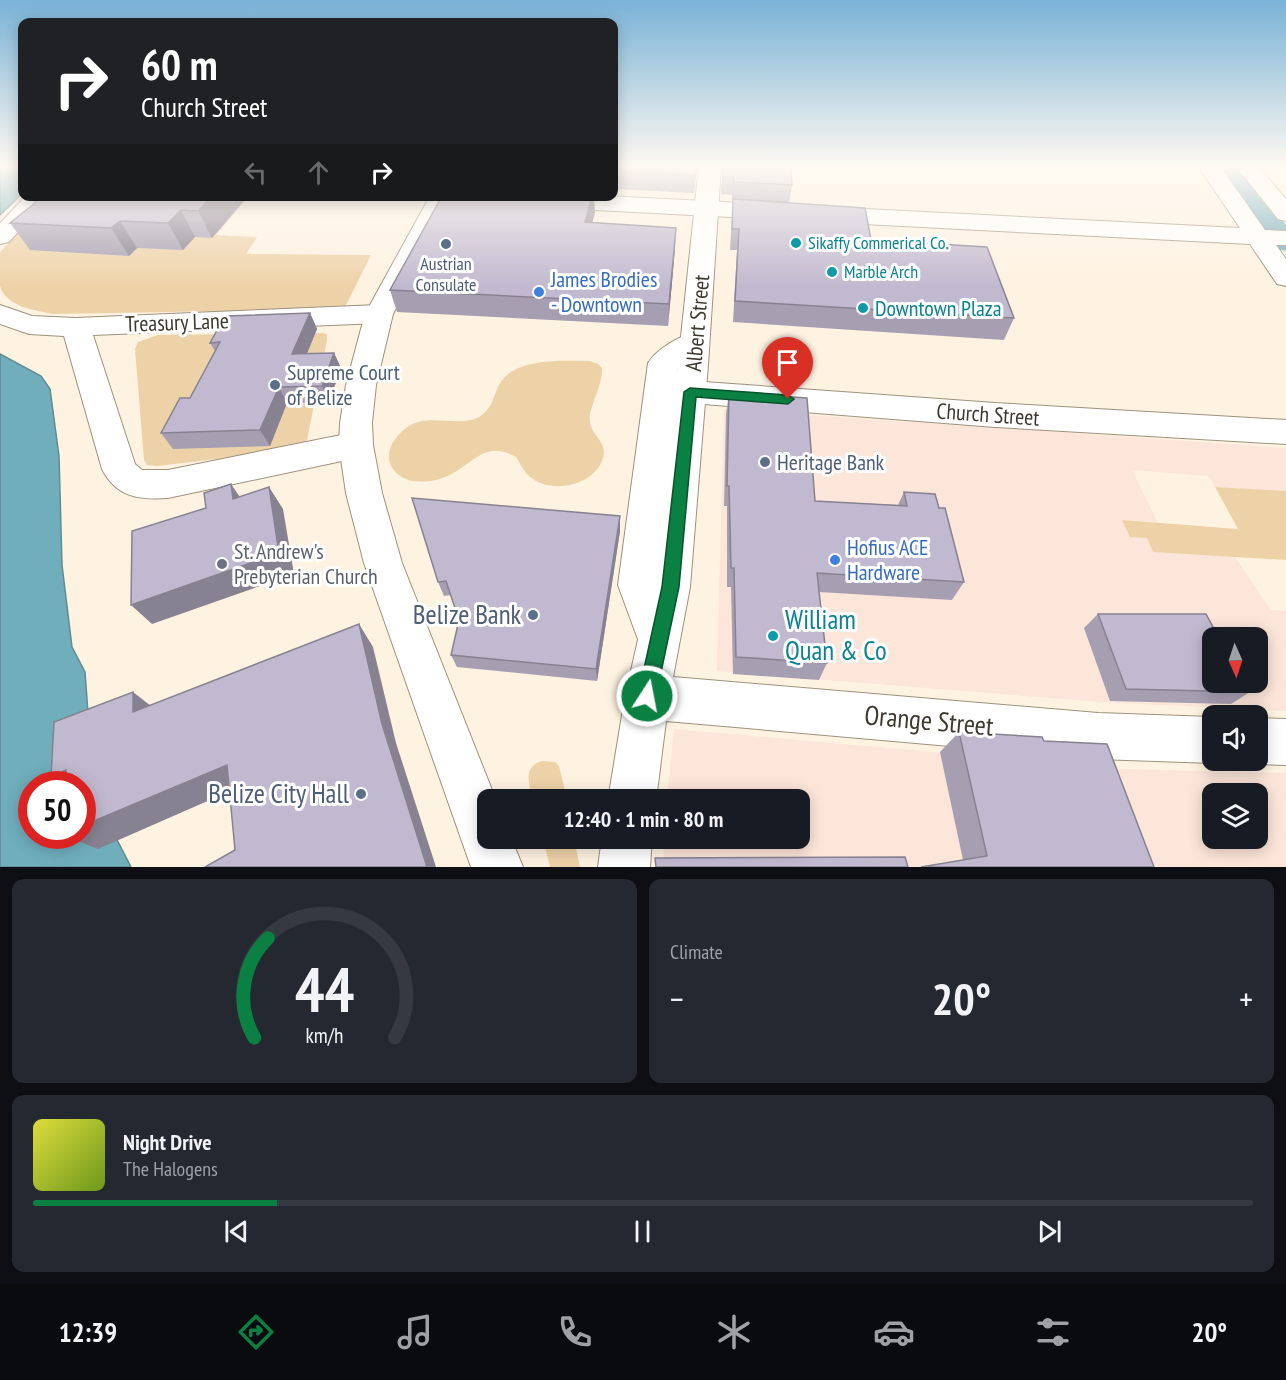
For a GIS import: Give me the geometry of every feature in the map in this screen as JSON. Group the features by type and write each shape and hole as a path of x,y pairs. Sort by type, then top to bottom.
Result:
{"street":[{"path":"0,237 29,206"},
{"path":"436,206 379,314 357,404 356,445 364,493 383,563 496,867"},
{"path":"658,206 1271,237"},
{"path":"1244,206 1271,237 1286,278"},
{"name":"Albert Street","path":"634,789 647,696 670,587 707,209"},
{"name":"Treasury Lane","path":"6,317 45,327 76,327 379,314"},
{"path":"76,327 119,469 132,481 168,484 356,445"},
{"path":"658,639 638,585 663,363 694,342"},
{"name":"Church Street","path":"690,392 1006,416 1286,432"},
{"name":"Orange Street","path":"647,696 1098,736 1202,740"},
{"path":"1268,741 1286,742"},
{"path":"624,867 626,849"}],"shaded area":[{"path":"43,206 240,206 216,235 257,237 246,254 371,255 344,309 53,314 30,309 8,299 0,286 0,252"},
{"path":"324,333 327,335 327,340 307,440 303,445 286,451 157,466 147,465 144,460 135,349 138,342 158,335"},
{"path":"552,361 590,361 602,368 590,421 604,452 599,467 583,480 562,486 542,484 527,474 516,457 498,451 483,454 448,476 431,481 406,479 391,466 389,457 392,444 412,424 434,420 468,420 479,417 489,408 505,377 514,370"},
{"path":"724,409 1286,448 1286,491 1215,487 1209,476 1132,470 1157,522 1123,520 1147,538 1153,552 1234,556 1271,610 1286,611 1286,711 1268,710 1268,705 1202,705 1202,707 1100,702 717,671"},
{"path":"1215,487 1286,491 1286,560 1153,552 1147,538 1130,537 1122,520 1238,529"},
{"path":"674,729 1121,769 1286,773 1286,867 663,867 664,849 810,849 810,789 668,789"},
{"path":"542,761 555,762 559,766 565,789 531,789 529,772"},
{"path":"546,849 576,849 580,867 550,867"}],"water":[{"path":"0,206 9,206 0,215"},
{"path":"0,354 41,376 50,389 59,456 62,565 72,647 85,672 92,771 18,771 18,849 96,849 96,799 131,867 0,867"}],"building":[{"path":"31,206 202,206 198,211 181,210 168,223 120,221 111,228 10,223"},
{"name":"James Brodies - Downtown","path":"436,206 589,206 585,222 676,228 669,304 390,290"},
{"path":"733,206 865,208 871,240 987,247 1014,318 735,301 739,229 732,229"},
{"name":"Supreme Court of Belize","path":"310,313 292,354 334,353 322,386 279,387 260,430 161,433 180,398 190,398 220,342 210,343 225,316"},
{"path":"729,393 807,398 815,501 907,506 904,492 935,494 939,508 945,508 964,582 817,573 827,663 736,657 734,568 731,568 729,486 727,486"},
{"path":"231,484 233,499 269,487 279,553 131,605 132,531 206,508 204,493"},
{"name":"Belize Bank","path":"412,498 620,516 596,669 451,655 459,620 446,581 438,582"},
{"path":"1098,614 1206,614 1213,627 1202,627 1202,691 1126,689"},
{"path":"359,624 382,724 427,867 205,867 235,850 227,765 96,820 96,771 51,771 54,722 133,692 133,712"},
{"path":"959,732 1042,737 1044,741 1107,744 1154,867 921,867 987,856"},
{"path":"905,857 908,867 656,867 655,858"}],"waterway":[{"path":"1258,206 1286,243"}],"place":[{"name":"Sikaffy Commerical Co.","path":"796,243"},
{"name":"Austrian Consulate","path":"446,244"},
{"name":"Marble Arch","path":"832,272"},
{"name":"James Brodies - Downtown","path":"539,292"},
{"name":"Downtown Plaza","path":"863,308"},
{"name":"Supreme Court of Belize","path":"275,385"},
{"name":"Heritage Bank","path":"765,462"},
{"name":"Hofius ACE Hardware","path":"835,560"},
{"name":"St. Andrew's Prebyterian Church","path":"222,564"},
{"name":"Belize Bank","path":"533,615"},
{"name":"William Quan & Co","path":"773,636"},
{"name":"Belize City Hall","path":"361,794"}],"route":[{"path":"647,696 670,587 690,392 788,399"}]}
